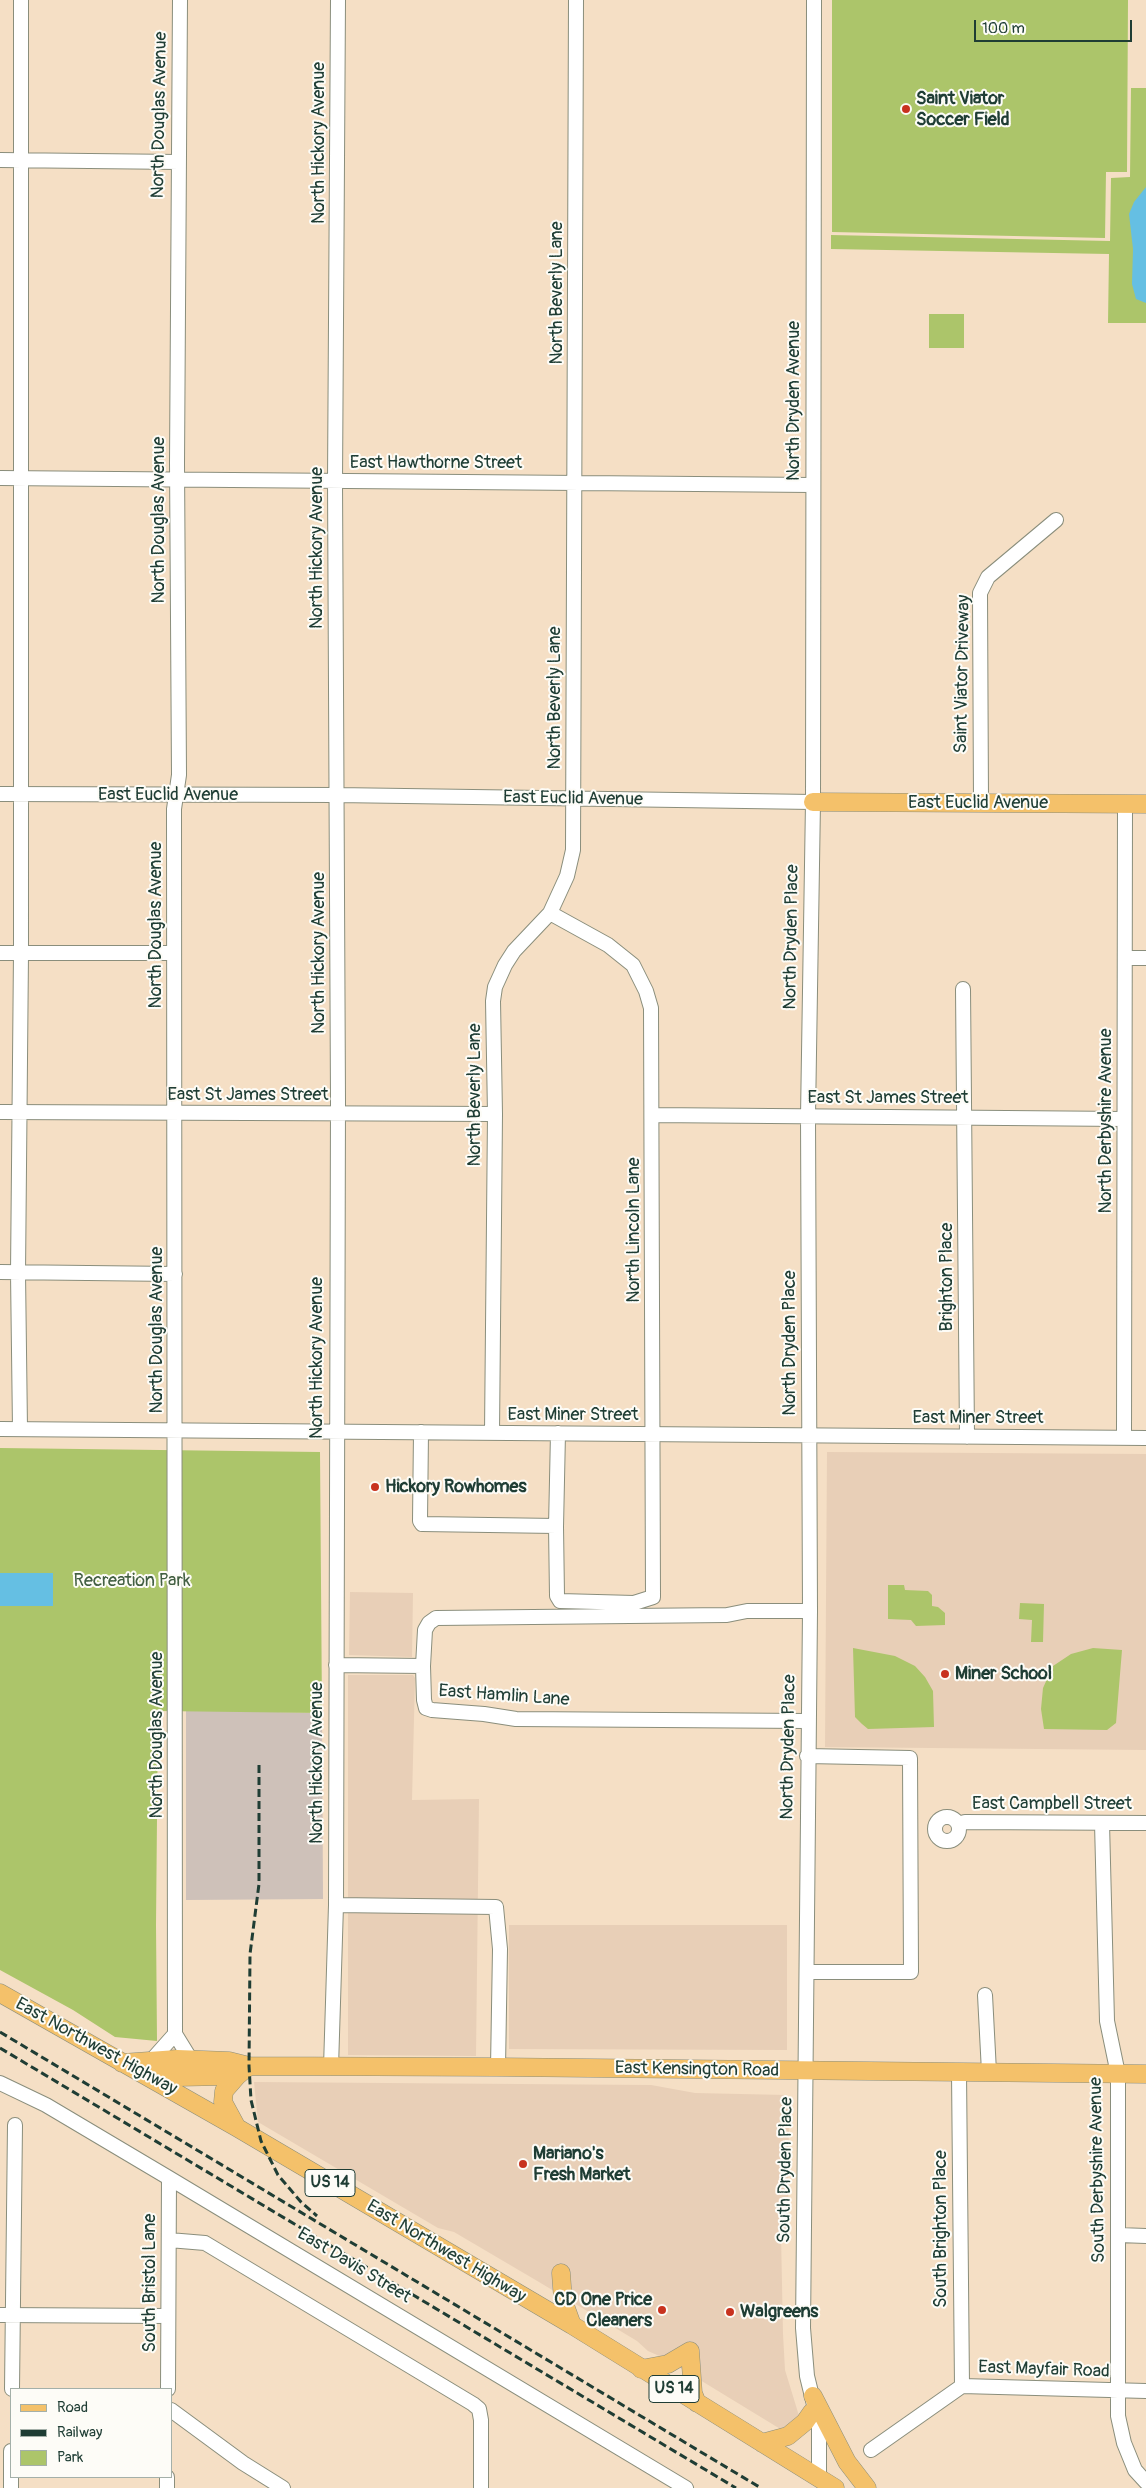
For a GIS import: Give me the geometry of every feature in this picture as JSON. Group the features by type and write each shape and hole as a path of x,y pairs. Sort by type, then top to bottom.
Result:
{"main road":[{"name":"East Euclid Avenue","path":"813,802 1146,804"},
{"name":"East Northwest Highway","path":"0,1993 236,2127 572,2325 835,2488"},
{"name":"East Kensington Road","path":"122,2063 191,2060 229,2061 243,2071"},
{"name":"East Kensington Road","path":"122,2063 178,2077 243,2071 331,2067 1146,2074"},
{"path":"236,2127 223,2102 224,2092 243,2071"},
{"path":"561,2273 563,2300 572,2325"},
{"path":"641,2369 668,2364 690,2350 693,2393 697,2403"},
{"path":"762,2443 788,2436 805,2422 812,2404"},
{"path":"812,2404 847,2462 867,2488"}],"street":[{"path":"20,1429 18,1272 21,953 21,0"},
{"name":"North Douglas Avenue","path":"175,2034 174,809 179,775 177,479 180,0"},
{"name":"North Hickory Avenue","path":"331,2067 336,1906 335,1432 338,1114 335,481 338,0"},
{"name":"North Beverly Lane","path":"492,1433 495,1114 493,1001 495,987 514,951 550,913 567,876 573,850 576,0"},
{"name":"North Dryden Avenue","path":"813,802 814,0"},
{"path":"0,160 179,162"},
{"name":"East Hawthorne Street","path":"0,478 812,485"},
{"name":"Saint Viator Driveway","path":"981,803 980,593 988,577 1056,520"},
{"name":"East Euclid Avenue","path":"0,794 813,802"},
{"name":"North Dryden Place","path":"807,1883 807,1721 810,1611 808,1116 813,802"},
{"name":"North Derbyshire Avenue","path":"1124,1438 1125,804"},
{"name":"North Lincoln Lane","path":"550,913 608,944 633,965 646,991 652,1025 654,1597 634,1603 560,1601 557,1596 556,1527"},
{"path":"0,952 174,953"},
{"path":"1126,958 1146,958"},
{"name":"Brighton Place","path":"963,989 967,1437"},
{"name":"East St James Street","path":"0,1112 495,1114"},
{"name":"East St James Street","path":"652,1115 1124,1120"},
{"path":"0,1272 175,1274"},
{"name":"East Miner Street","path":"0,1429 1146,1438"},
{"path":"421,1432 420,1521 422,1524 550,1525 556,1527 558,1434"},
{"name":"East Hamlin Lane","path":"807,1721 516,1719 484,1714 432,1710 426,1708 424,1700 423,1666 425,1630 429,1623 436,1618 727,1615 746,1611 810,1611"},
{"path":"336,1665 423,1666"},
{"path":"807,1756 910,1758 911,1972 807,1972"},
{"name":"East Campbell Street","path":"958,1824 965,1822 1146,1823"},
{"name":"South Derbyshire Avenue","path":"1102,1823 1108,2021 1118,2074 1118,2416 1124,2443 1135,2470 1146,2482"},
{"name":"South Dryden Place","path":"807,1883 802,2328 807,2376 812,2404 819,2425 815,2476"},
{"path":"336,1906 496,1906 500,1948 498,2067"},
{"path":"985,1995 988,2072"},
{"path":"151,2061 175,2034 191,2060"},
{"name":"South Brighton Place","path":"959,2072 962,2386"},
{"name":"East Davis Street","path":"0,2083 46,2105 170,2178 686,2488"},
{"path":"12,2388 6,2315 15,2124"},
{"name":"South Bristol Lane","path":"168,2388 170,2178"},
{"path":"1119,2235 1146,2236"},
{"path":"169,2240 205,2243 479,2409 481,2420 481,2488"},
{"path":"6,2315 168,2316"},
{"name":"East Mayfair Road","path":"871,2450 962,2386 1146,2391"},
{"path":"172,2411 243,2463 283,2488"}],"shaded area":[{"name":"Miner School","path":"827,1452 1146,1454 1146,1750 825,1747"},
{"path":"350,1592 413,1593 412,1657 349,1655"},
{"path":"348,1675 413,1675 415,1678 412,1800 479,1799 476,2056 348,2055"},
{"path":"186,1710 322,1713 323,1899 186,1900"},
{"path":"509,1925 787,1925 787,2050 509,2049"},
{"path":"254,2082 651,2085 695,2093 786,2095 789,2098 788,2229 781,2235 783,2334 785,2370 800,2419 782,2430 664,2358 648,2351 637,2341 454,2232 438,2228 258,2122"}],"green space":[{"path":"832,0 1128,0 1127,172 1106,172 1105,238 832,232"},
{"path":"1131,88 1146,88 1146,323 1108,323 1109,254 831,249 831,235 1110,241 1111,178 1130,177"},
{"path":"929,314 964,314 964,348 929,348"},
{"name":"Recreation Park","path":"0,1448 320,1452 322,1713 158,1711 157,2041 115,2037 73,2010 0,1970"},
{"path":"888,1585 904,1585 905,1590 928,1591 932,1595 932,1606 938,1607 945,1613 945,1625 916,1626 911,1620 888,1619"},
{"path":"1020,1603 1044,1604 1043,1642 1031,1642 1032,1620 1019,1619"},
{"path":"853,1648 895,1656 915,1666 925,1677 933,1691 934,1727 868,1729 862,1724 855,1717"},
{"path":"1093,1648 1122,1650 1116,1723 1107,1730 1044,1729 1041,1709 1043,1688 1053,1666 1071,1654"}],"water":[{"path":"1146,187 1146,303 1136,299 1132,284 1133,249 1129,214 1134,202"},
{"path":"0,1573 53,1573 53,1606 0,1606"}],"railway":[{"path":"259,1765 259,1884 250,1954 249,2066 251,2100 261,2141 278,2175 301,2202 317,2216"},
{"path":"0,2032 761,2488"},
{"path":"0,2048 736,2488"}],"place":[{"name":"Saint Viator Soccer Field","path":"906,109"},
{"name":"Hickory Rowhomes","path":"375,1487"},
{"name":"Miner School","path":"945,1674"},
{"name":"Mariano's Fresh Market","path":"523,2164"},
{"name":"CD One Price Cleaners","path":"662,2310"},
{"name":"Walgreens","path":"730,2312"}]}
